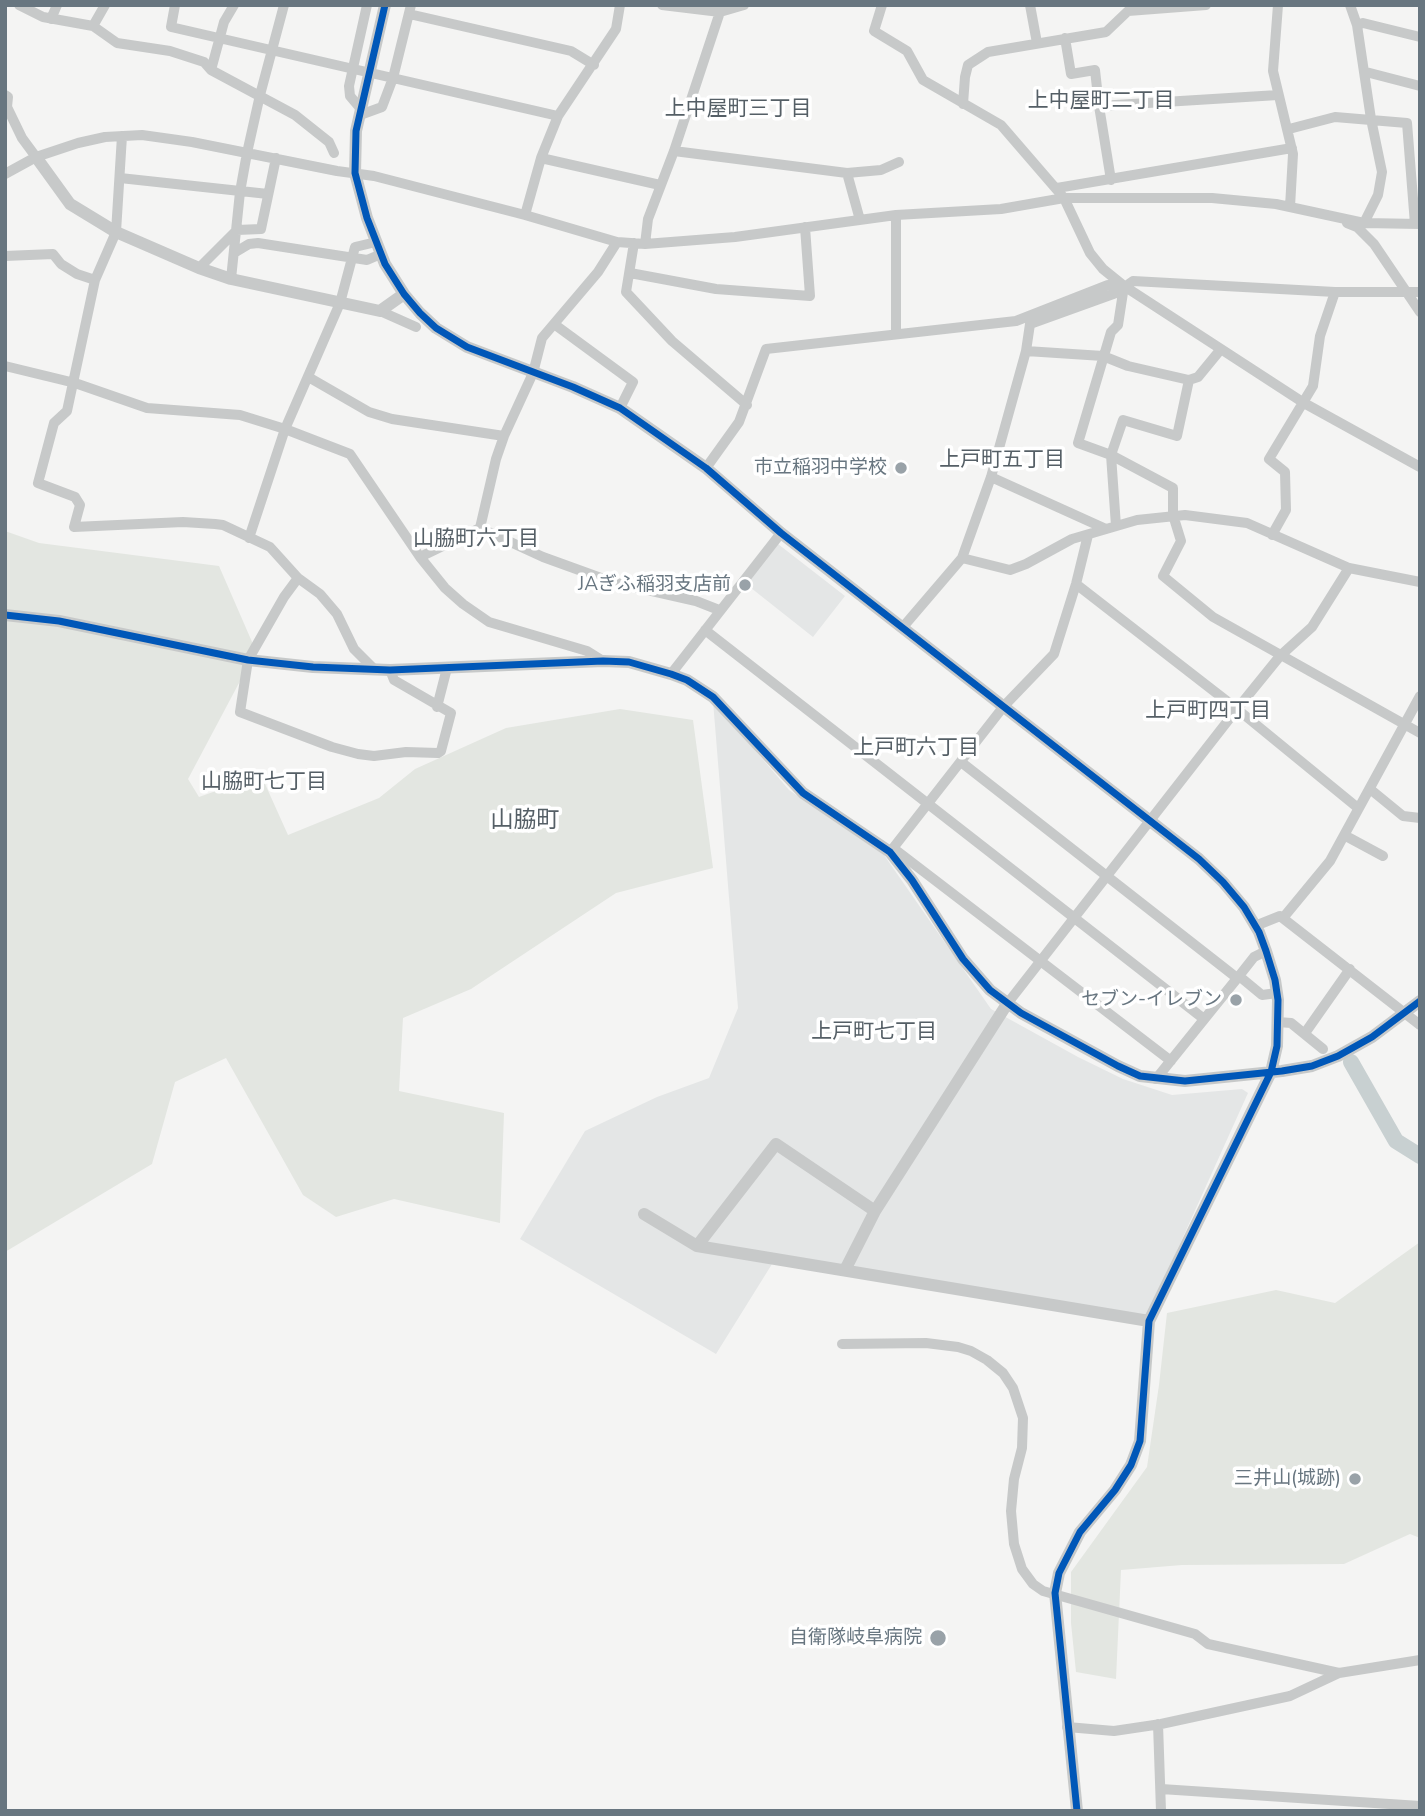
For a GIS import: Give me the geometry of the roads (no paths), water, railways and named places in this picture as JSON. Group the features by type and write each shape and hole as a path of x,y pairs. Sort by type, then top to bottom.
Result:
{"street":[{"path":"19,5 43,18 93,26 117,43 186,55 204,62 211,70 295,116 329,142 334,153"},
{"path":"51,19 57,5"},
{"path":"93,26 104,5"},
{"path":"175,5 172,27 558,116"},
{"path":"211,70 219,37 234,5"},
{"path":"231,279 240,191 247,153 284,5"},
{"path":"361,112 350,96 349,86 367,5"},
{"path":"386,5 356,131 355,173 367,218 379,248 404,294 420,313 453,340 481,354 573,387 620,408 706,468 781,533 1217,876 1244,906 1266,950 1277,993 1278,1022 1271,1072 1149,1321 1140,1441 1126,1474 1080,1532 1059,1573 1055,1593 1077,1811"},
{"path":"525,215 541,158 558,116 616,29 620,5"},
{"path":"662,5 720,12 744,5"},
{"path":"882,5 874,31 907,51 923,80 1001,125 1060,193 1090,253 1103,269 1124,286 1304,404 1420,467"},
{"path":"1030,5 1037,43"},
{"path":"963,104 968,65 988,52 1106,32 1128,11 1206,5"},
{"path":"1278,5 1273,71 1292,148 1290,207"},
{"path":"1350,5 1357,25 1382,172 1378,195 1364,223"},
{"path":"361,112 382,107 393,78 410,10 571,51 594,65"},
{"path":"720,12 674,151 639,244 625,292 672,341 747,405"},
{"path":"1357,25 1363,23 1420,37"},
{"path":"1065,38 1071,74 1095,70 1111,180"},
{"path":"1366,72 1420,86"},
{"path":"5,95 8,97 7,107 22,138 70,204 116,232 231,279 380,311 416,327"},
{"path":"1099,106 1279,95"},
{"path":"1060,193 1212,198 1290,207 1364,223 1418,224 1415,173 1407,123 1335,117 1289,129"},
{"path":"5,174 36,157 105,137 142,135 374,176 617,242 639,244 715,239 896,215 1001,209 1111,180 1292,148"},
{"path":"122,136 116,232 95,280 67,411 54,423 38,483 75,497 80,505 74,527 183,522 215,524 223,525 270,547 298,578 320,594 337,614 354,649 374,669"},
{"path":"674,151 847,173 881,170 899,162"},
{"path":"199,268 237,230 261,229 276,158"},
{"path":"541,158 660,186"},
{"path":"847,173 860,220"},
{"path":"120,178 268,194"},
{"path":"896,215 896,333"},
{"path":"1331,217 1357,227 1374,244 1420,312"},
{"path":"630,273 716,289 810,296 805,227"},
{"path":"420,557 480,528 504,436 533,373 542,338 598,272 617,242"},
{"path":"234,253 249,244 258,243 352,258"},
{"path":"249,538 285,429 341,303 355,247 379,248"},
{"path":"5,256 53,254 69,269 95,280"},
{"path":"903,627 962,558 991,477 1026,351 1030,324 1116,292 1133,281 1335,292 1420,292"},
{"path":"706,468 739,422 766,349 1016,321 1108,285 1124,286"},
{"path":"1124,286 1118,325 1111,332 1078,443 1111,455 1173,488 1173,515 1181,541 1163,576 1213,617 1420,733"},
{"path":"1272,535 1286,510 1285,472 1269,459 1313,386 1320,335 1335,292"},
{"path":"380,311 404,294"},
{"path":"554,324 633,382 620,408"},
{"path":"1026,351 1103,356 1128,366 1189,380 1198,377 1221,349"},
{"path":"5,366 75,383 147,408 240,415 350,454 420,557 445,587 489,622 587,651 603,662"},
{"path":"310,377 369,412 392,419 504,436"},
{"path":"1111,527 1111,455 1123,420 1177,436 1189,380"},
{"path":"991,477 1111,527"},
{"path":"962,558 1010,570 1027,564 1072,539 1111,527 1173,515 1204,516 1247,523 1349,568 1420,582"},
{"path":"480,528 543,557 612,582 696,601 719,610"},
{"path":"671,674 781,533"},
{"path":"891,850 1004,706 1054,653 1088,535"},
{"path":"845,1270 875,1211 1007,1004 1237,709 1280,656 1312,626 1349,568"},
{"path":"298,578 248,660 240,712 332,747 358,754 374,757 406,752 438,754 451,713 394,680 390,670"},
{"path":"1076,584 1237,709 1358,808"},
{"path":"5,615 59,621 248,660 313,667 390,670 629,662 687,680 713,696 803,793 891,850 1171,1060"},
{"path":"705,630 1204,1019"},
{"path":"437,706 447,668"},
{"path":"1283,918 1330,861 1420,696"},
{"path":"961,762 1262,995 1277,993"},
{"path":"1370,789 1403,816 1420,818"},
{"path":"1344,835 1383,856"},
{"path":"891,850 975,975 1007,1004 1118,1066 1156,1079 1185,1081 1312,1066 1338,1056 1371,1037 1420,1001"},
{"path":"1255,926 1280,916 1420,1026"},
{"path":"1156,1079 1254,957 1266,950"},
{"path":"1305,1033 1350,969"},
{"path":"1278,1022 1291,1023 1323,1049"},
{"path":"697,1246 776,1144 875,1211"},
{"path":"643,1214 697,1246 1149,1321"},
{"path":"842,1344 926,1343 958,1347 987,1360 1003,1373 1013,1388 1023,1418 1022,1448 1013,1479 1011,1511 1014,1544 1023,1569 1033,1584 1043,1591 1195,1634 1208,1644 1339,1673"},
{"path":"1067,1727 1114,1731 1158,1724 1290,1696 1339,1673 1417,1663"},
{"path":"1158,1724 1161,1811"},
{"path":"1161,1789 1351,1806 1420,1806"}],"waterway":[{"path":"1351,1062 1396,1141 1420,1156"}],"place":[{"name":"市立稲羽中学校","path":"901,468"},
{"name":"JAぎふ稲羽支店前","path":"745,585"},
{"name":"セブン-イレブン","path":"1236,1000"},
{"name":"三井山(城跡)","path":"1355,1479"},
{"name":"自衛隊岐阜病院","path":"938,1638"}],"district":[{"name":"上中屋町二丁目","path":"1101,102"},
{"name":"上中屋町三丁目","path":"738,110"},
{"name":"上戸町五丁目","path":"1002,461"},
{"name":"山脇町六丁目","path":"476,540"},
{"name":"上戸町四丁目","path":"1208,712"},
{"name":"上戸町六丁目","path":"916,749"},
{"name":"山脇町七丁目","path":"264,783"},
{"name":"山脇町","path":"525,821"},
{"name":"上戸町七丁目","path":"874,1033"}]}
